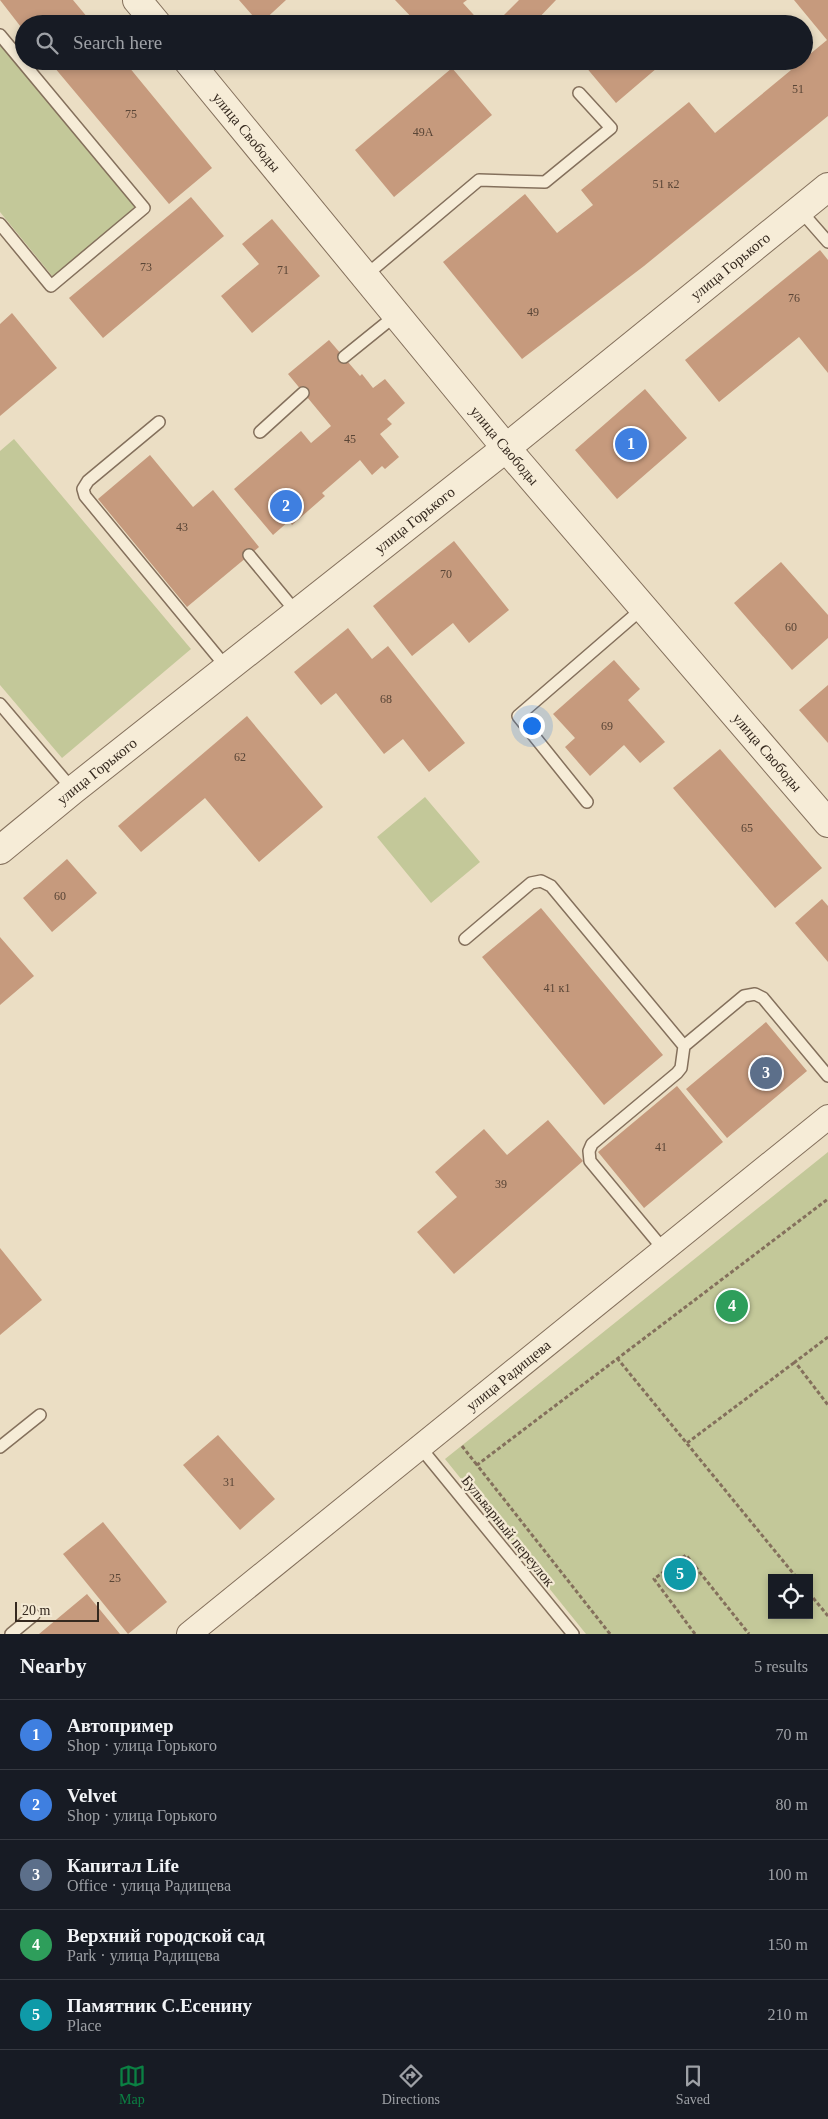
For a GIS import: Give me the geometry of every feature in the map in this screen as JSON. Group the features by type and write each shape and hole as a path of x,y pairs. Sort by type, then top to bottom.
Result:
{"street":[{"path":"137,0 150,15"},
{"name":"улица Свободы","path":"195,70 506,448 828,823"},
{"name":"улица Горького","path":"0,850 72,790 506,448 828,187"},
{"name":"улица Радищева","path":"189,1634 828,1117"}],"lane":[{"path":"0,35 15,53"},
{"path":"0,224 51,286 144,208 29,70"},
{"path":"365,276 479,180 545,182 611,128 579,93"},
{"path":"800,209 828,242"},
{"path":"344,357 396,315"},
{"path":"260,432 303,393"},
{"path":"159,422 88,480 83,488 85,496 227,668"},
{"path":"249,555 297,613"},
{"path":"587,802 518,716 643,608"},
{"path":"0,704 72,790"},
{"path":"465,939 531,884 541,881 551,886 684,1046 682,1068 592,1144 589,1151 590,1161 664,1250"},
{"path":"684,1046 744,996 755,994 763,998 828,1076"},
{"path":"0,1447 40,1415"},
{"name":"Бульварный переулок","path":"420,1447 573,1634"},
{"path":"12,1634 34,1615"}],"path":[{"path":"610,1634 477,1465 828,1198"},
{"path":"687,1443 828,1337"},
{"path":"617,1358 794,1574"},
{"path":"795,1362 828,1405"},
{"path":"695,1634 654,1579 686,1555 748,1634"},
{"path":"813,1598 828,1616"}],"green space":[{"path":"0,40 15,58 15,70 24,70 137,208 53,277 0,212"},
{"path":"14,439 191,649 62,758 0,685 0,451"},
{"path":"425,797 480,862 431,903 377,837"},
{"path":"828,1152 828,1634 586,1634 445,1459"}],"building":[{"path":"0,0 73,0 86,15 15,15 15,19"},
{"path":"239,0 286,0 270,15 252,15"},
{"path":"395,0 467,0 463,3 474,15 409,15"},
{"path":"519,0 556,0 542,15 504,15"},
{"path":"794,0 828,0 828,116 644,266 522,359 443,262 525,194 557,233 593,205 581,190 689,102 715,133 791,70 813,70 813,52 827,40 813,23 813,15 806,15"},
{"path":"57,70 131,70 212,168 169,204"},
{"path":"450,70 454,70 492,115 394,197 355,150"},
{"path":"588,70 655,70 616,103"},
{"path":"191,197 224,236 103,338 69,298"},
{"path":"272,219 320,276 252,333 221,296 259,264 242,244"},
{"path":"820,250 828,260 828,373 799,337 719,402 685,360"},
{"path":"12,313 57,368 0,416 0,324"},
{"path":"329,340 373,388 385,379 405,403 387,419 392,424 380,434 399,457 385,469 382,466 372,475 360,460 322,493 325,496 292,525 289,521 273,535 234,489 301,431 311,443 331,426 288,374"},
{"path":"645,389 687,438 617,499 575,450"},
{"path":"150,455 193,507 213,490 259,547 187,607 98,499"},
{"path":"454,541 509,610 469,643 453,623 412,656 373,606"},
{"path":"781,562 828,615 828,638 792,670 734,603"},
{"path":"348,628 372,659 388,646 465,743 429,772 403,739 384,754 336,693 321,705 294,672"},
{"path":"614,660 640,689 628,700 665,742 640,763 624,745 590,776 565,747 575,738 553,714"},
{"path":"828,685 828,743 799,710"},
{"path":"247,716 323,807 259,862 205,798 141,852 118,826"},
{"path":"720,749 822,868 775,908 673,788"},
{"path":"67,859 97,893 52,932 23,898"},
{"path":"822,899 828,906 828,962 795,923"},
{"path":"541,908 663,1055 604,1105 482,957"},
{"path":"0,937 34,976 0,1005"},
{"path":"766,1022 807,1071 727,1138 686,1089"},
{"path":"677,1086 723,1142 644,1208 598,1152"},
{"path":"548,1120 583,1161 454,1274 417,1232 457,1197 435,1172 484,1129 507,1155"},
{"path":"0,1248 42,1300 0,1335"},
{"path":"218,1435 275,1499 240,1530 183,1465"},
{"path":"103,1522 167,1602 128,1634 63,1554"},
{"path":"87,1594 120,1634 39,1634"}],"place":[{"name":"Автопример","path":"631,444"},
{"name":"Velvet","path":"286,506"},
{"name":"Капитал Life","path":"766,1073"},
{"name":"Верхний городской сад","path":"732,1306"},
{"name":"Памятник С.Есенину","path":"680,1574"}]}
